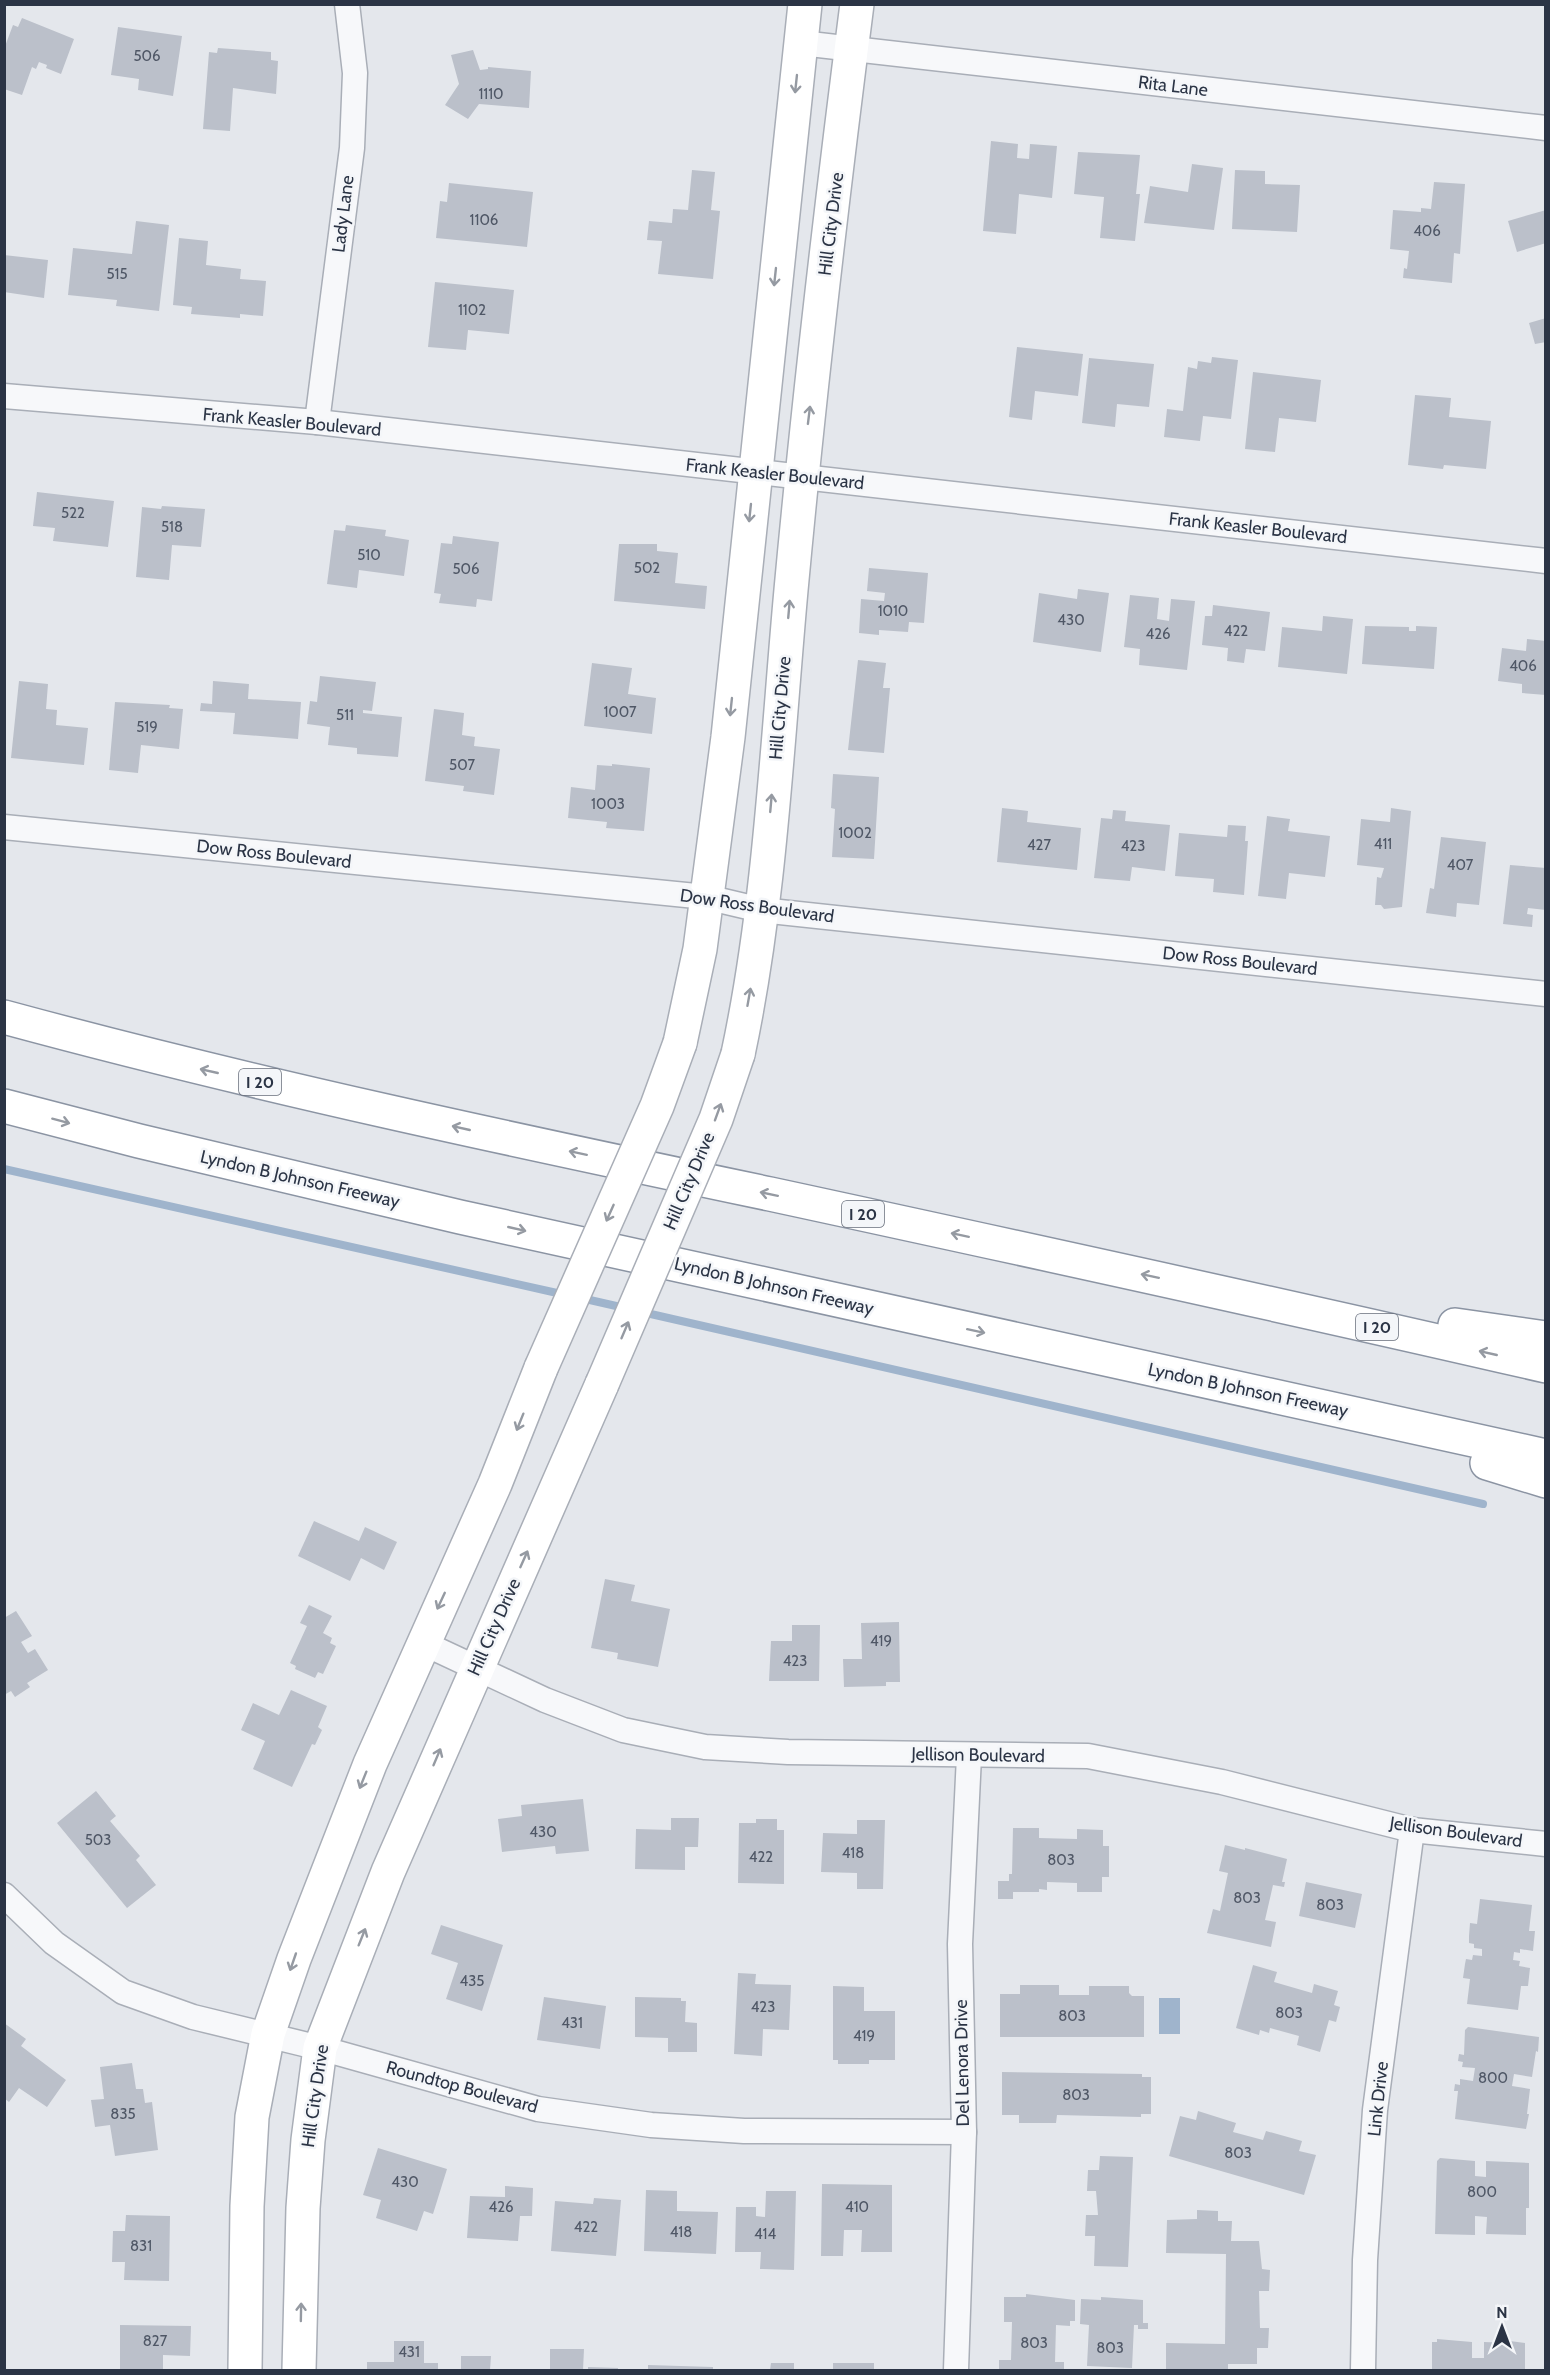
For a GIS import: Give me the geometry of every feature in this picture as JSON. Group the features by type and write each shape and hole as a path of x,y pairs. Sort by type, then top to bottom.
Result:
{"main road":[{"path":"245,2370 247,2206 252,2117 268,2034 328,1866 370,1764 495,1484 541,1368 657,1106 680,1042 700,949 728,737 754,472 805,4"},
{"name":"Hill City Drive","path":"299,2370 303,2208 308,2140 320,2048 388,1872 716,1119 738,1054 750,997 761,910 801,477 858,4"},
{"name":"I 20","path":"4,1017 149,1057 328,1098 1208,1288 1545,1366"},
{"name":"Lyndon B Johnson Freeway","path":"4,1106 311,1183 1545,1456"},
{"path":"1208,1288 1545,1338"},
{"path":"1256,1392 1545,1481"}],"street":[{"name":"Lady Lane","path":"317,422 352,148 355,73 347,4"},
{"name":"Rita Lane","path":"801,43 1545,128"},
{"name":"Frank Keasler Boulevard","path":"4,396 317,422 1545,561"},
{"name":"Dow Ross Boulevard","path":"4,827 706,897 761,910 1545,994"},
{"name":"Jellison Boulevard","path":"423,1643 545,1700 623,1731 705,1747 788,1752 1088,1756 1222,1782 1412,1830 1545,1844"},
{"name":"Del Lenora Drive","path":"956,2370 964,2132 960,1944 969,1756"},
{"name":"Link Drive","path":"1363,2370 1365,2260 1375,2110 1412,1830"},
{"name":"Roundtop Boulevard","path":"4,1895 54,1943 123,1992 193,2017 268,2034 538,2109 651,2125 744,2131 964,2132"}],"water":[{"path":"1159,1998 1180,1998 1180,2034 1159,2034"}],"building":[{"path":"22,18 74,39 61,74 46,68 47,65 39,62 36,69 32,67 22,95 4,89 4,49 13,25 18,27"},
{"path":"118,27 182,36 173,96 138,90 139,79 111,75"},
{"path":"218,48 271,52 271,60 278,61 276,94 233,88 230,131 203,129 209,52 217,53"},
{"path":"473,50 480,70 488,69 488,67 531,71 529,108 479,104 468,119 445,105 459,84 451,55"},
{"path":"991,141 1018,144 1017,158 1029,159 1030,144 1057,146 1052,198 1019,194 1016,234 983,231"},
{"path":"1078,152 1140,155 1136,194 1140,194 1135,241 1100,238 1104,197 1074,194"},
{"path":"1192,164 1223,168 1214,230 1144,223 1150,186 1188,192"},
{"path":"692,170 715,172 711,210 720,211 713,279 658,274 662,241 647,240 649,221 672,223 673,209 688,210"},
{"path":"1235,170 1265,171 1265,184 1300,185 1297,232 1232,229"},
{"path":"1434,182 1465,184 1460,254 1454,253 1452,283 1403,278 1404,268 1407,269 1409,251 1390,249 1393,210 1421,212 1421,208 1431,209"},
{"path":"449,183 533,192 527,247 436,238 440,201 447,202"},
{"path":"1546,210 1546,243 1517,252 1508,221"},
{"path":"136,221 169,225 159,311 116,306 117,300 68,295 73,248 132,254"},
{"path":"179,238 208,241 206,265 241,269 240,279 266,281 263,316 240,314 240,318 191,314 192,307 173,305"},
{"path":"4,255 48,260 44,298 4,292"},
{"path":"435,282 514,290 509,334 468,330 466,350 428,347"},
{"path":"1546,318 1546,342 1535,344 1529,323"},
{"path":"1017,347 1083,354 1078,396 1035,391 1032,420 1009,417"},
{"path":"1212,357 1238,360 1231,419 1203,416 1200,441 1164,437 1167,409 1183,411 1188,367 1197,369 1198,361 1211,363"},
{"path":"1089,358 1154,364 1149,407 1117,404 1115,427 1082,423"},
{"path":"1253,372 1321,380 1316,422 1279,418 1275,452 1245,449"},
{"path":"1415,395 1451,398 1449,417 1491,421 1486,469 1444,465 1443,469 1408,465"},
{"path":"37,492 114,501 108,547 53,541 55,528 33,526"},
{"path":"162,506 205,509 201,547 172,545 169,580 136,577 142,507 161,509"},
{"path":"346,525 386,530 385,536 409,540 404,576 359,570 357,588 327,584 334,530 345,531"},
{"path":"453,536 499,542 492,601 477,599 476,607 439,603 441,594 434,593 441,543 452,544"},
{"path":"619,544 657,544 657,551 678,553 675,583 707,586 705,609 614,601"},
{"path":"869,568 928,573 924,623 909,622 908,632 879,630 879,635 859,633 861,599 884,601 885,593 867,591"},
{"path":"1078,589 1109,593 1101,652 1033,642 1039,593 1077,599"},
{"path":"1130,595 1159,598 1157,619 1169,621 1171,599 1195,601 1187,670 1139,665 1140,649 1124,647"},
{"path":"1213,605 1270,612 1265,651 1246,649 1244,663 1227,661 1228,648 1202,645 1205,616 1212,616"},
{"path":"1323,616 1353,619 1347,674 1278,667 1282,627 1322,631"},
{"path":"1365,626 1409,627 1409,631 1416,631 1416,626 1437,627 1434,669 1362,664"},
{"path":"1527,639 1546,641 1546,695 1522,693 1522,684 1498,681 1502,648 1526,651"},
{"path":"858,660 886,663 883,688 890,688 884,753 848,750"},
{"path":"592,663 632,668 628,694 656,698 652,734 584,726"},
{"path":"320,676 376,682 372,711 363,710 363,713 402,717 398,757 357,754 357,748 328,745 330,727 307,724 310,701 317,702"},
{"path":"19,681 48,684 46,709 57,710 56,725 88,728 84,765 11,758"},
{"path":"213,681 249,684 248,699 301,702 298,739 233,734 235,713 200,711 201,703 212,704"},
{"path":"115,702 170,705 169,708 183,709 179,749 141,745 138,773 109,770"},
{"path":"434,709 464,713 462,735 475,737 474,746 500,749 494,795 463,791 464,786 425,781"},
{"path":"612,764 650,768 644,831 606,828 607,822 568,818 571,787 595,790 597,765 612,766"},
{"path":"833,774 879,777 874,859 832,857 835,809 831,808"},
{"path":"1002,808 1028,811 1027,822 1081,828 1077,870 997,862"},
{"path":"1391,808 1411,811 1402,907 1384,909 1381,905 1375,905 1377,877 1381,878 1384,868 1357,865 1361,819 1390,822"},
{"path":"1113,810 1126,811 1125,821 1170,825 1165,871 1132,867 1130,881 1094,878 1101,818 1112,819"},
{"path":"1267,816 1290,819 1288,831 1330,836 1325,877 1289,873 1286,899 1258,896"},
{"path":"1228,825 1246,826 1245,841 1248,841 1244,895 1213,892 1214,879 1175,876 1179,833 1227,837"},
{"path":"1441,837 1486,842 1479,905 1457,903 1456,917 1426,913 1430,888 1434,889"},
{"path":"1510,865 1546,868 1546,910 1528,908 1527,914 1533,915 1532,927 1503,924"},
{"path":"314,1521 359,1541 365,1527 397,1542 384,1570 361,1558 350,1581 298,1556"},
{"path":"605,1579 635,1585 631,1601 670,1609 658,1667 617,1659 618,1653 591,1648"},
{"path":"309,1605 332,1616 323,1633 332,1638 330,1643 336,1646 323,1674 318,1672 315,1678 295,1669 296,1666 290,1663 307,1626 300,1623"},
{"path":"16,1611 32,1636 21,1642 28,1653 35,1649 48,1670 27,1683 30,1687 15,1697 11,1691 4,1695 4,1618"},
{"path":"899,1622 900,1682 886,1682 886,1686 844,1687 843,1659 862,1659 861,1623"},
{"path":"792,1625 820,1625 819,1681 769,1681 771,1641 792,1641"},
{"path":"291,1690 327,1706 318,1727 322,1730 315,1745 312,1744 292,1787 253,1769 265,1741 241,1730 253,1703 279,1715"},
{"path":"96,1791 116,1816 110,1821 140,1856 136,1860 156,1885 127,1908 57,1823"},
{"path":"583,1799 589,1851 556,1854 555,1846 502,1852 498,1819 522,1816 521,1805"},
{"path":"671,1818 699,1818 698,1847 685,1847 685,1870 635,1869 636,1829 671,1830"},
{"path":"756,1819 777,1819 777,1830 784,1830 784,1884 738,1883 739,1823 756,1823"},
{"path":"857,1820 885,1820 883,1889 857,1889 857,1873 821,1872 823,1833 857,1834"},
{"path":"1013,1828 1039,1828 1039,1838 1077,1839 1077,1829 1103,1830 1103,1846 1109,1846 1109,1877 1102,1877 1102,1892 1077,1892 1077,1883 1047,1882 1047,1890 1013,1892 1013,1899 998,1899 998,1881 1009,1881 1009,1874 1012,1874"},
{"path":"1225,1845 1287,1859 1282,1882 1285,1882 1284,1887 1273,1885 1265,1920 1276,1922 1271,1947 1207,1933 1213,1909 1220,1911 1228,1873 1219,1871"},
{"path":"1306,1882 1362,1894 1355,1928 1299,1916"},
{"path":"1480,1899 1532,1905 1529,1931 1535,1931 1533,1951 1520,1949 1520,1953 1514,1952 1513,1960 1520,1961 1519,1966 1530,1968 1528,1986 1521,1986 1518,2010 1467,2004 1470,1979 1463,1978 1466,1959 1472,1960 1473,1955 1482,1956 1482,1949 1474,1948 1474,1944 1469,1943 1470,1923 1477,1924"},
{"path":"441,1925 503,1945 482,2011 446,1999 458,1963 431,1954"},
{"path":"1253,1965 1277,1972 1274,1982 1312,1993 1314,1984 1338,1991 1334,2005 1340,2007 1336,2022 1329,2020 1320,2052 1297,2045 1299,2036 1270,2028 1269,2033 1260,2030 1259,2035 1236,2028"},
{"path":"738,1973 756,1974 755,1984 791,1985 789,2030 763,2029 762,2056 734,2054"},
{"path":"1020,1985 1059,1985 1059,1995 1089,1995 1089,1986 1129,1986 1129,1993 1132,1996 1144,1996 1144,2037 1000,2037 1000,1994 1020,1994"},
{"path":"833,1986 864,1987 864,2011 895,2011 895,2060 869,2060 869,2064 838,2064 838,2060 833,2060"},
{"path":"544,1997 606,2006 600,2049 537,2040"},
{"path":"635,1997 681,1998 681,2001 686,2001 685,2022 697,2023 697,2052 668,2052 668,2038 635,2037"},
{"path":"4,2023 26,2039 21,2046 66,2080 47,2107 19,2088 9,2102 4,2098"},
{"path":"1468,2027 1539,2037 1532,2077 1514,2074 1512,2086 1530,2089 1526,2129 1455,2119 1458,2091 1454,2091 1455,2084 1460,2085 1460,2079 1473,2081 1475,2068 1462,2067 1463,2062 1458,2061 1459,2054 1464,2055 1465,2030"},
{"path":"132,2063 136,2089 143,2089 145,2103 152,2102 158,2150 115,2156 110,2125 95,2127 91,2100 104,2099 100,2067"},
{"path":"1002,2072 1142,2074 1142,2077 1151,2077 1151,2114 1141,2114 1141,2117 1057,2115 1056,2123 1019,2123 1019,2115 1002,2115"},
{"path":"1198,2111 1236,2123 1233,2132 1263,2140 1266,2131 1302,2141 1299,2151 1316,2155 1304,2195 1169,2156 1180,2116 1196,2120"},
{"path":"378,2148 447,2169 433,2214 424,2211 417,2231 376,2218 381,2200 363,2195"},
{"path":"1100,2156 1133,2157 1128,2267 1094,2266 1095,2236 1085,2236 1086,2215 1098,2215 1096,2191 1087,2191 1088,2170 1099,2170"},
{"path":"1440,2158 1475,2161 1475,2176 1486,2177 1486,2161 1529,2163 1529,2208 1526,2208 1526,2235 1486,2234 1487,2217 1475,2216 1475,2235 1435,2234 1437,2161"},
{"path":"822,2184 892,2185 892,2252 861,2252 862,2230 844,2230 843,2256 821,2256"},
{"path":"505,2186 533,2188 532,2216 520,2216 518,2241 467,2238 470,2196 505,2197"},
{"path":"646,2190 677,2191 677,2211 718,2212 716,2254 644,2251"},
{"path":"766,2191 796,2191 794,2270 760,2269 761,2252 735,2252 736,2207 756,2207 756,2216 765,2217"},
{"path":"594,2198 621,2200 616,2256 551,2251 555,2201 593,2204"},
{"path":"1197,2210 1218,2211 1218,2221 1232,2221 1231,2241 1259,2241 1262,2269 1270,2270 1269,2291 1259,2291 1260,2328 1269,2328 1268,2348 1257,2348 1257,2364 1228,2364 1228,2370 1166,2370 1166,2343 1225,2344 1226,2254 1166,2253 1167,2220 1197,2219"},
{"path":"126,2215 170,2216 169,2281 124,2280 125,2262 112,2262 113,2231 125,2231"},
{"path":"1026,2294 1075,2300 1075,2321 1070,2321 1070,2326 1056,2325 1055,2362 1064,2362 1064,2370 999,2370 999,2360 1011,2360 1012,2322 1004,2322 1004,2297 1026,2297"},
{"path":"1101,2297 1143,2300 1143,2323 1148,2323 1148,2329 1138,2329 1138,2325 1134,2325 1132,2368 1087,2366 1089,2325 1080,2324 1081,2299 1101,2300"},
{"path":"120,2325 191,2326 190,2356 163,2355 163,2370 120,2370"},
{"path":"1437,2339 1472,2342 1472,2358 1484,2358 1484,2342 1525,2343 1525,2370 1432,2370 1432,2342 1437,2342"},
{"path":"394,2341 424,2341 424,2363 438,2363 438,2370 367,2370 367,2362 394,2362"},
{"path":"550,2349 584,2349 583,2370 550,2370"},
{"path":"461,2356 491,2356 490,2370 461,2370"},
{"path":"771,2363 794,2363 794,2370 770,2370"},
{"path":"833,2363 874,2363 874,2370 833,2370"},
{"path":"648,2365 713,2367 713,2370 648,2370"},
{"path":"588,2367 618,2368 618,2370 588,2370"}],"waterway":[{"path":"4,1169 566,1295"},
{"path":"581,1298 625,1308"},
{"path":"642,1312 1483,1504"}]}
